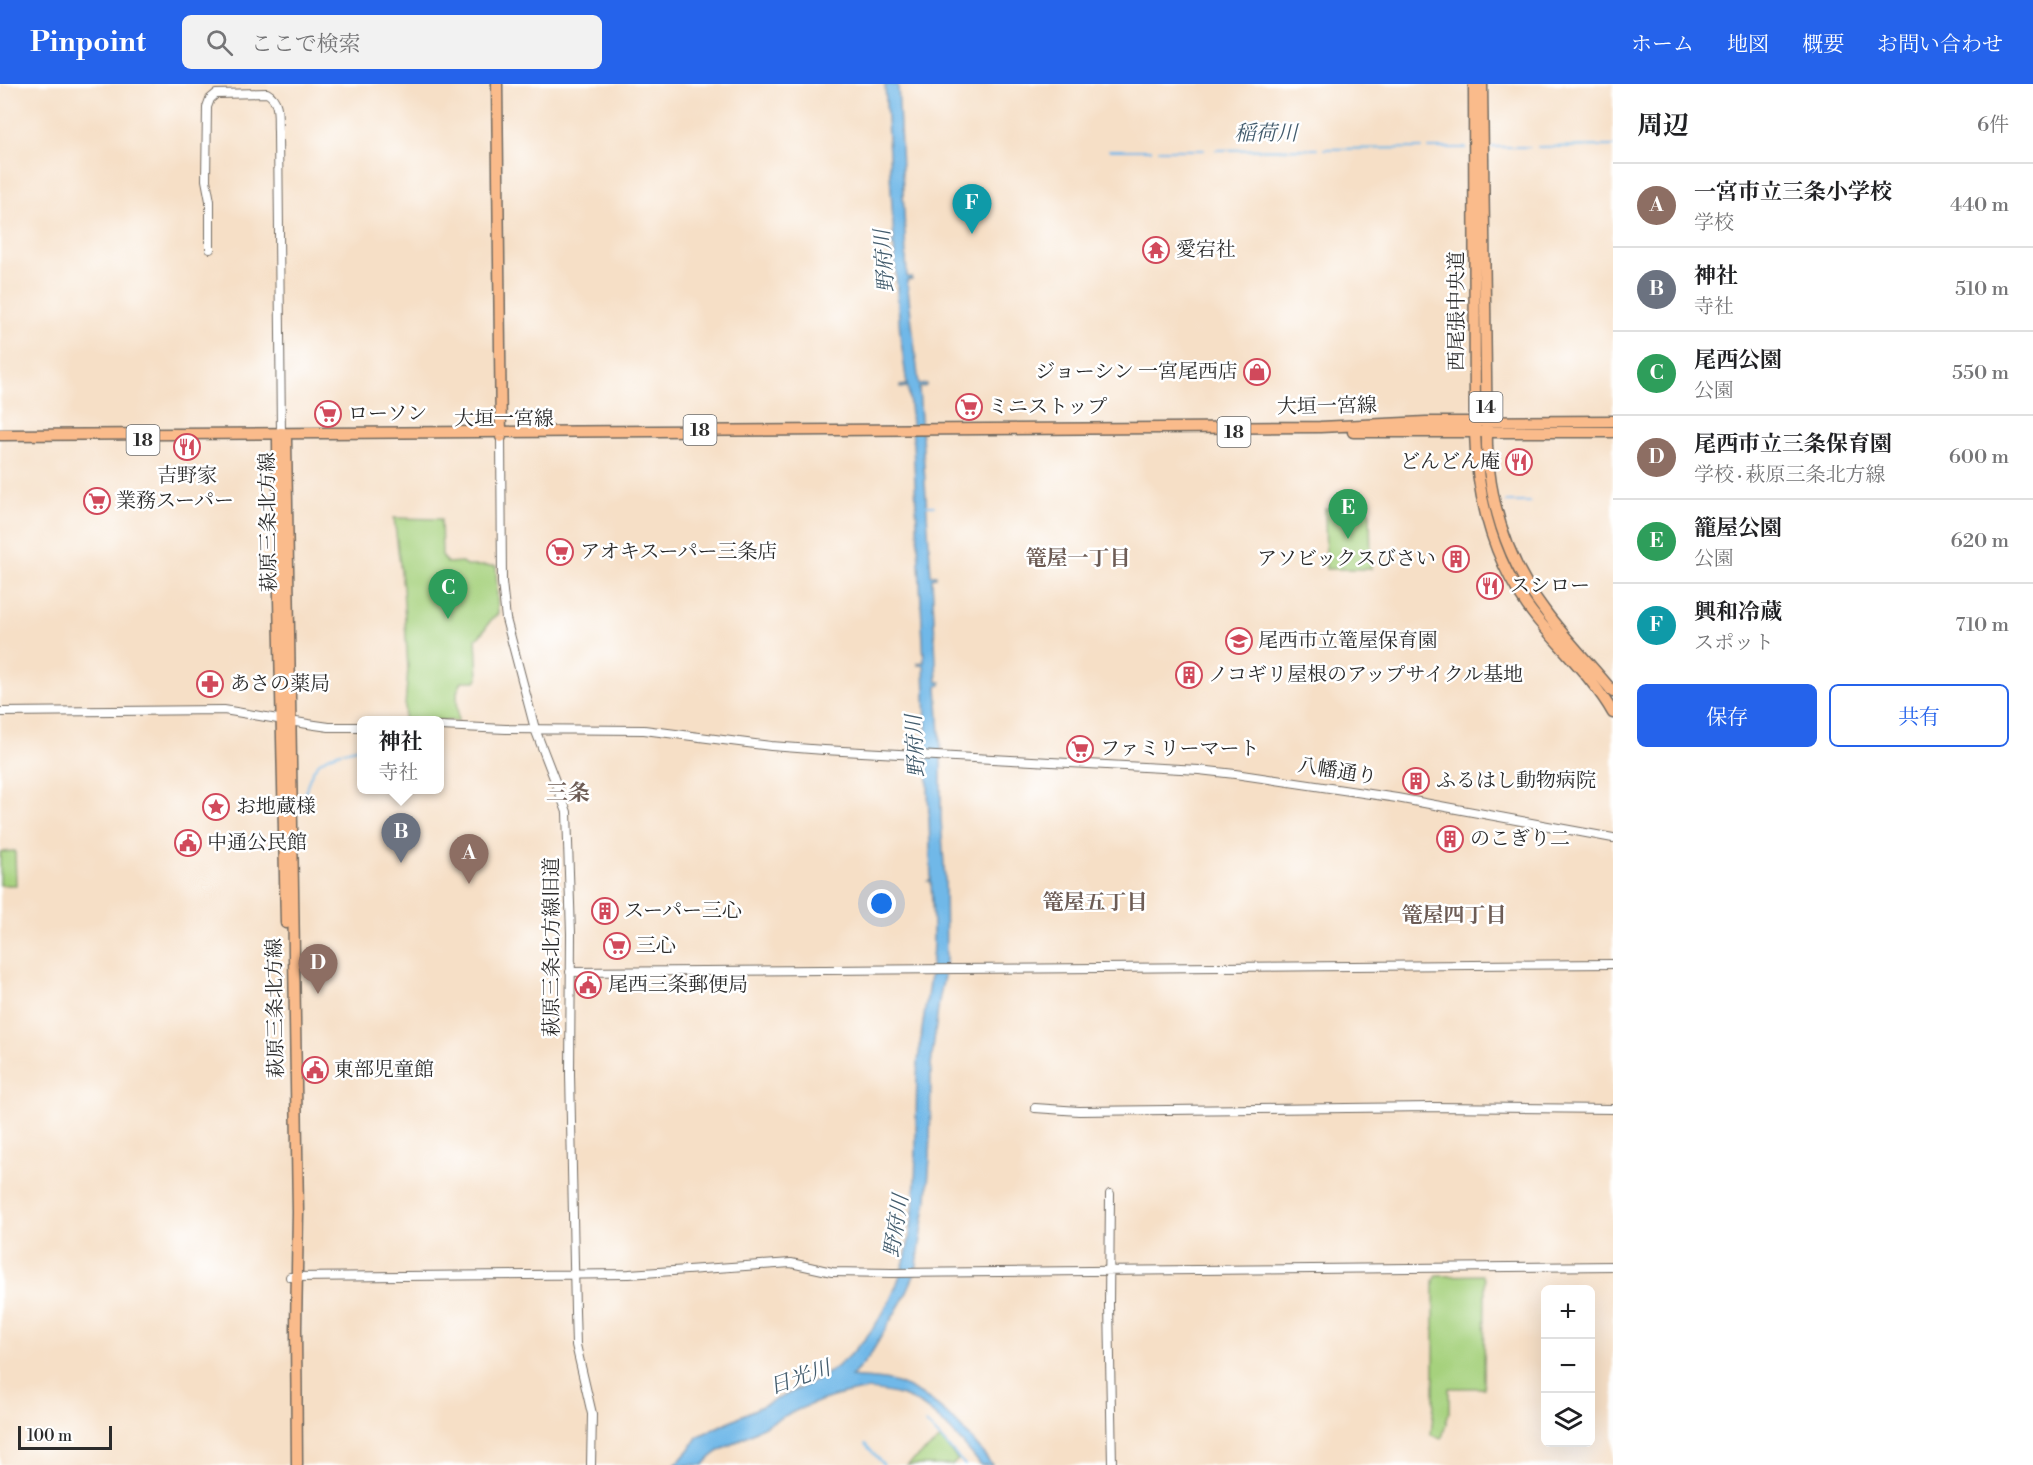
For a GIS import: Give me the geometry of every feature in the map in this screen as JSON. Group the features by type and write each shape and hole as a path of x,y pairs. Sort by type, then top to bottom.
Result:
{"main road":[{"path":"497,84 501,434"},
{"name":"西尾張中央道","path":"1474,84 1481,428 1494,506 1512,558 1527,586 1613,692"},
{"name":"西尾張中央道","path":"1482,84 1481,428 1477,468 1483,506 1495,545 1509,575 1537,618 1612,708"},
{"name":"大垣一宮線","path":"0,441 501,434 1320,431 1481,428 1613,421"},
{"name":"大垣一宮線","path":"1481,428 1613,432"},
{"name":"大垣一宮線","path":"0,435 281,437"},
{"name":"萩原三条北方線","path":"281,437 279,599 286,720 298,1212 293,1277 291,1465"},
{"name":"萩原三条北方線","path":"293,1277 297,1465"}],"street":[{"path":"210,249 210,201 206,180 207,107 210,99 216,94 267,93 277,104 278,123 281,437"},
{"name":"萩原三条北方線旧道","path":"501,434 502,588 506,619 535,729 567,812 571,1210 576,1345 591,1413 591,1465"},
{"path":"0,712 203,709 241,711 329,727 357,727"},
{"name":"八幡通り","path":"444,726 644,730 771,746 1236,774 1397,798 1613,838"},
{"path":"570,972 1613,964"},
{"path":"1035,1108 1078,1111 1432,1107 1613,1108"},
{"path":"1110,1194 1112,1465"},
{"path":"293,1277 629,1274 791,1263 832,1272 892,1273 1613,1266"}],"green space":[{"path":"1325,509 1370,510 1371,569 1326,569"},
{"path":"394,518 441,519 442,555 447,563 462,562 466,566 496,566 498,614 491,619 476,639 478,678 476,681 462,681 457,692 458,721 444,720 444,716 404,716 408,669 403,588"},
{"path":"15,851 16,885 0,885 0,852"},
{"path":"1483,1275 1485,1279 1484,1388 1449,1388 1449,1412 1442,1438 1431,1435 1434,1403 1434,1280 1437,1276"},
{"path":"941,1439 958,1460 952,1465 907,1465"}],"water":[{"path":"885,84 898,84 907,277 912,279 907,280 919,385 926,384 919,388 931,575 936,575 932,578 937,682 941,682 941,685 937,686 941,751 946,966 931,1065 927,1199 916,1271 905,1296 869,1357 851,1377 891,1381 925,1397 962,1428 992,1465 981,1465 946,1426 924,1407 903,1396 869,1390 828,1398 799,1409 723,1449 704,1465 675,1465 690,1449 697,1437 810,1383 827,1374 842,1362 870,1332 890,1300 903,1266 911,1231 918,1066 932,956 933,924 931,881 928,881 931,879 924,665 918,665 924,662 912,424 908,387 900,388 900,386 907,385 900,334 894,245 886,244 886,242 894,242"}],"waterway":[{"name":"稲荷川","path":"1538,147 1613,146"},
{"name":"稲荷川","path":"1492,147 1530,147"},
{"name":"稲荷川","path":"1324,149 1422,148"},
{"name":"稲荷川","path":"1429,148 1466,148"},
{"name":"稲荷川","path":"1216,150 1317,149"},
{"name":"稲荷川","path":"1109,150 1151,150"},
{"name":"稲荷川","path":"1159,150 1204,150"},
{"path":"1506,502 1530,502"},
{"path":"924,506 934,506"},
{"path":"299,794 305,795 312,772 323,759 357,748"},
{"path":"926,1423 965,1465"},
{"path":"865,1444 884,1465"}],"place":[{"name":"興和冷蔵","path":"972,234"},
{"name":"愛宕社","path":"1156,250"},
{"name":"ジョーシン 一宮尾西店","path":"1257,372"},
{"name":"ミニストップ","path":"969,407"},
{"name":"ローソン","path":"328,414"},
{"name":"吉野家","path":"187,447"},
{"name":"どんどん庵","path":"1519,462"},
{"name":"業務スーパー","path":"97,501"},
{"name":"籠屋公園","path":"1348,539"},
{"name":"アオキスーパー三条店","path":"560,552"},
{"name":"アソビックスびさい","path":"1456,559"},
{"name":"スシロー","path":"1490,586"},
{"name":"尾西公園","path":"448,619"},
{"name":"尾西市立篭屋保育園","path":"1239,641"},
{"name":"ノコギリ屋根のアップサイクル基地","path":"1189,675"},
{"name":"あさの薬局","path":"210,684"},
{"name":"ファミリーマート","path":"1080,749"},
{"name":"ふるはし動物病院","path":"1416,781"},
{"name":"お地蔵様","path":"216,807"},
{"name":"のこぎり二","path":"1450,839"},
{"name":"中通公民館","path":"188,843"},
{"name":"神社","path":"401,863"},
{"name":"一宮市立三条小学校","path":"469,884"},
{"name":"スーパー三心","path":"605,911"},
{"name":"三心","path":"617,946"},
{"name":"尾西三条郵便局","path":"588,985"},
{"name":"尾西市立三条保育園","path":"318,994"},
{"name":"東部児童館","path":"315,1070"}],"district":[{"name":"篭屋一丁目","path":"1078,559"},
{"name":"三条","path":"568,793"},
{"name":"篭屋五丁目","path":"1095,903"},
{"name":"篭屋四丁目","path":"1454,916"}],"water label":[{"name":"野府川","path":"885,261"},
{"name":"野府川","path":"916,746"},
{"name":"野府川","path":"897,1226"},
{"name":"日光川","path":"800,1378"}]}
